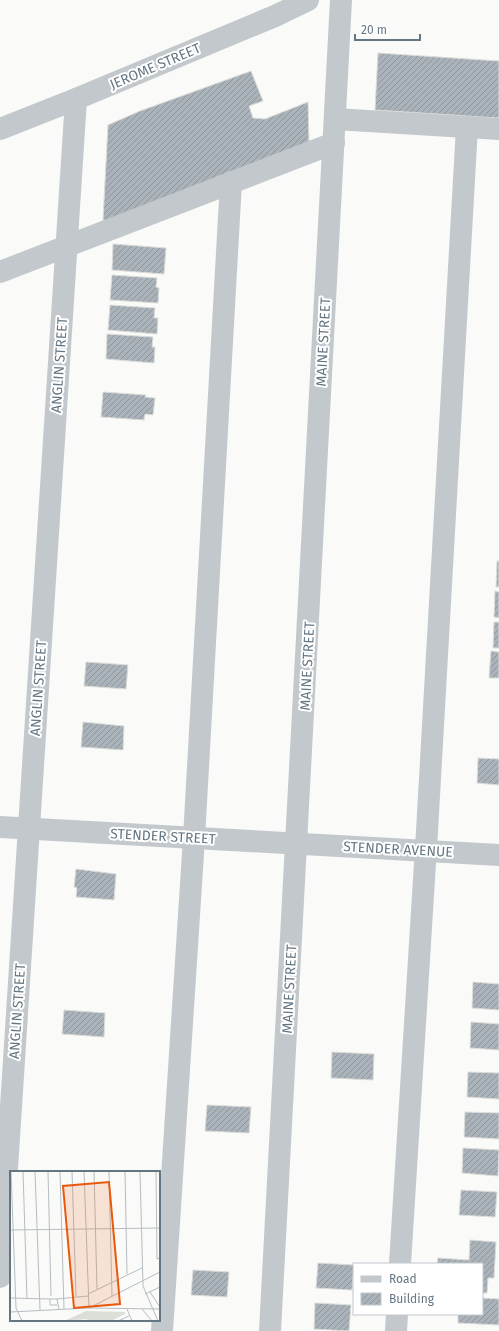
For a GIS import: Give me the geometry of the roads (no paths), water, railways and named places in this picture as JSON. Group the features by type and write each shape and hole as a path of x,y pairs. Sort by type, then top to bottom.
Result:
{"street":[{"name":"JEROME STREET","path":"0,129 275,16 308,0"},
{"name":"MAINE STREET","path":"270,1331 341,0"},
{"name":"ANGLIN STREET","path":"0,1276 76,99"},
{"path":"335,119 499,129"},
{"path":"400,1263 426,851 467,127"},
{"path":"0,272 334,143"},
{"path":"162,1331 194,838 231,182"},
{"path":"0,827 29,829"},
{"name":"STENDER STREET","path":"29,829 297,843"},
{"name":"STENDER AVENUE","path":"297,843 499,855"},
{"path":"396,1331 397,1315"}]}
